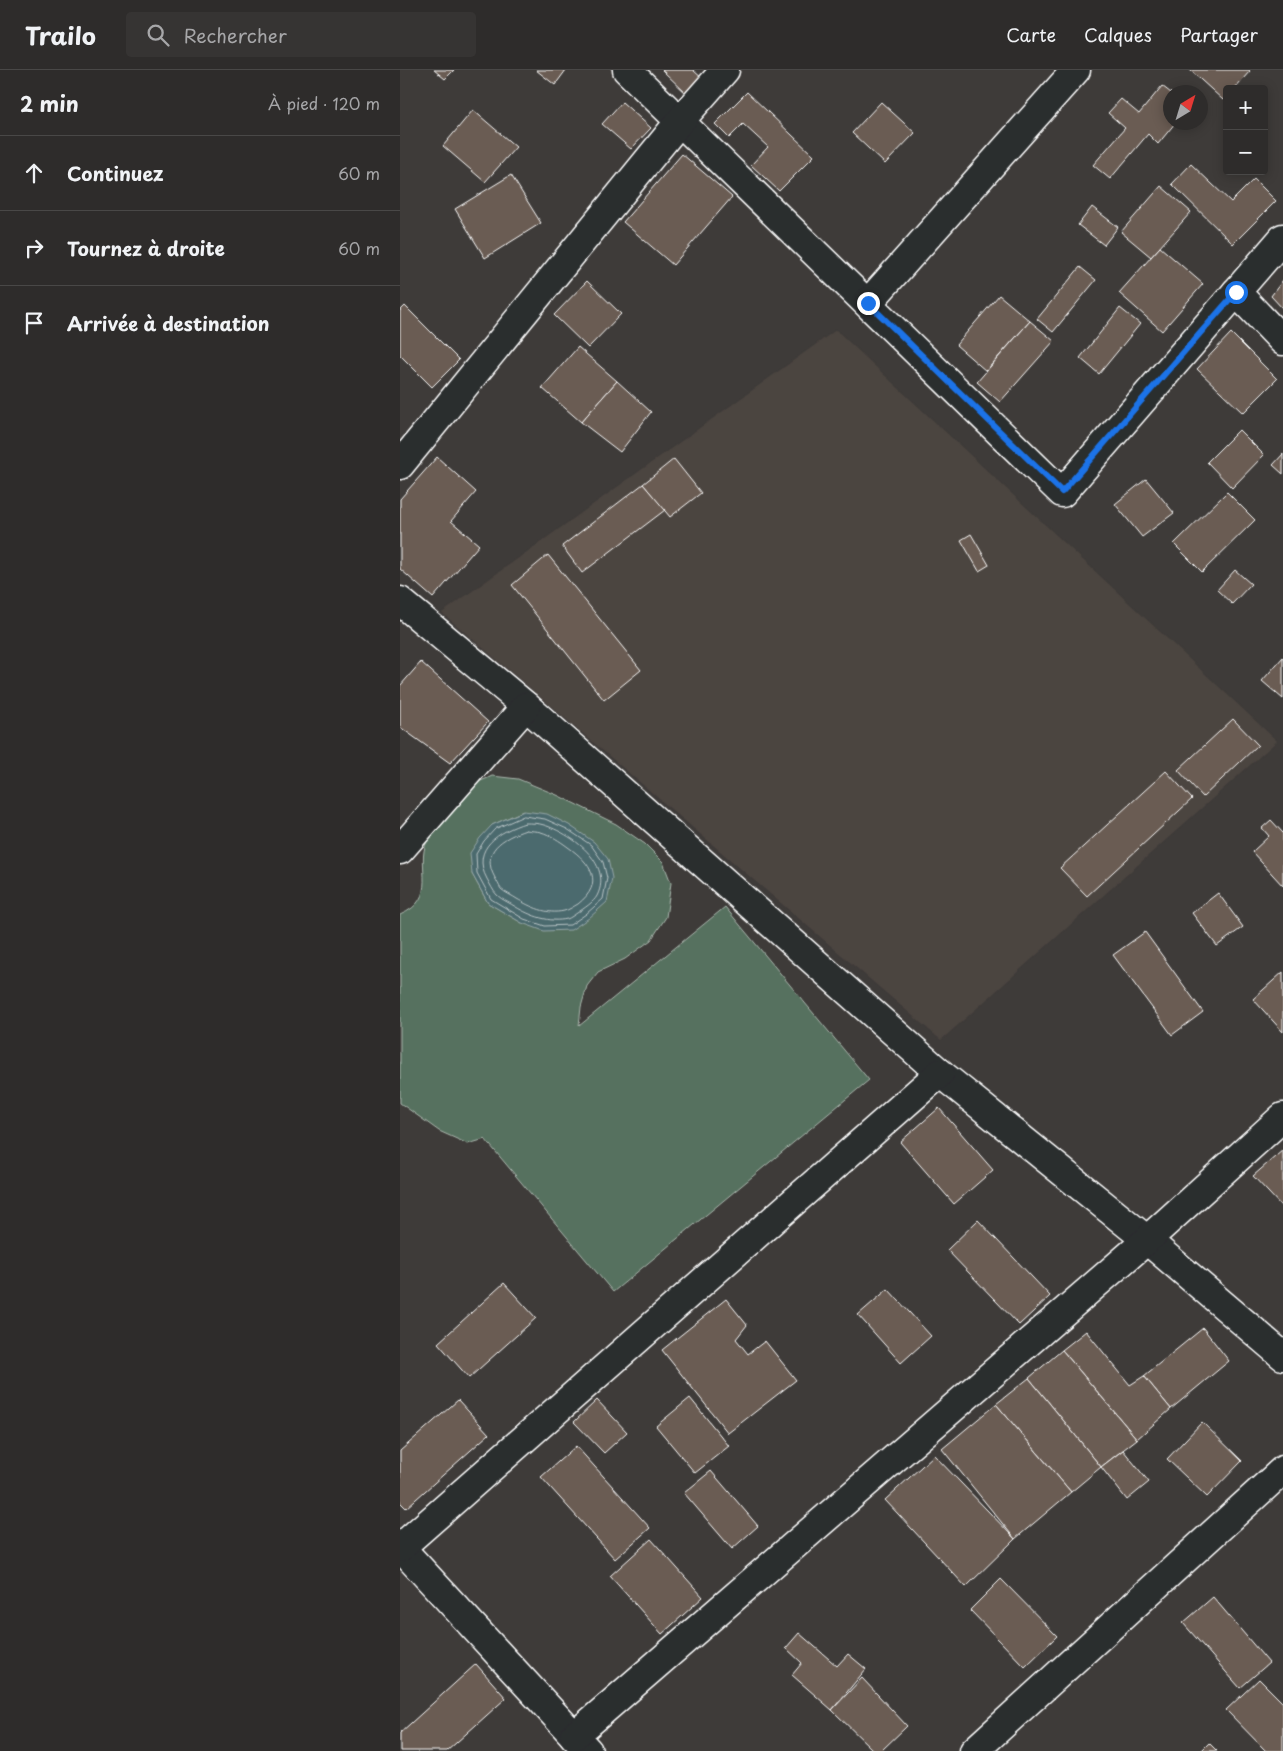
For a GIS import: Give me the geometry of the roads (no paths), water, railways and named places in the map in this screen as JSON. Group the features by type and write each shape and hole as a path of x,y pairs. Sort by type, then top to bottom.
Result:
{"street":[{"path":"628,70 1062,492 1283,238"},
{"path":"400,464 680,121 725,70"},
{"path":"868,303 1076,70"},
{"path":"1236,292 1283,341"},
{"path":"400,601 526,706 940,1073 1147,1240 1283,1356"},
{"path":"400,850 526,706"},
{"path":"940,1073 400,1547 581,1743 1283,1117"},
{"path":"974,1751 1283,1470"}],"water":[{"path":"524,811 547,814 569,825 594,842 608,859 612,878 607,902 589,918 571,930 544,931 522,923 488,903 472,874 470,853 480,838 492,825"}]}
